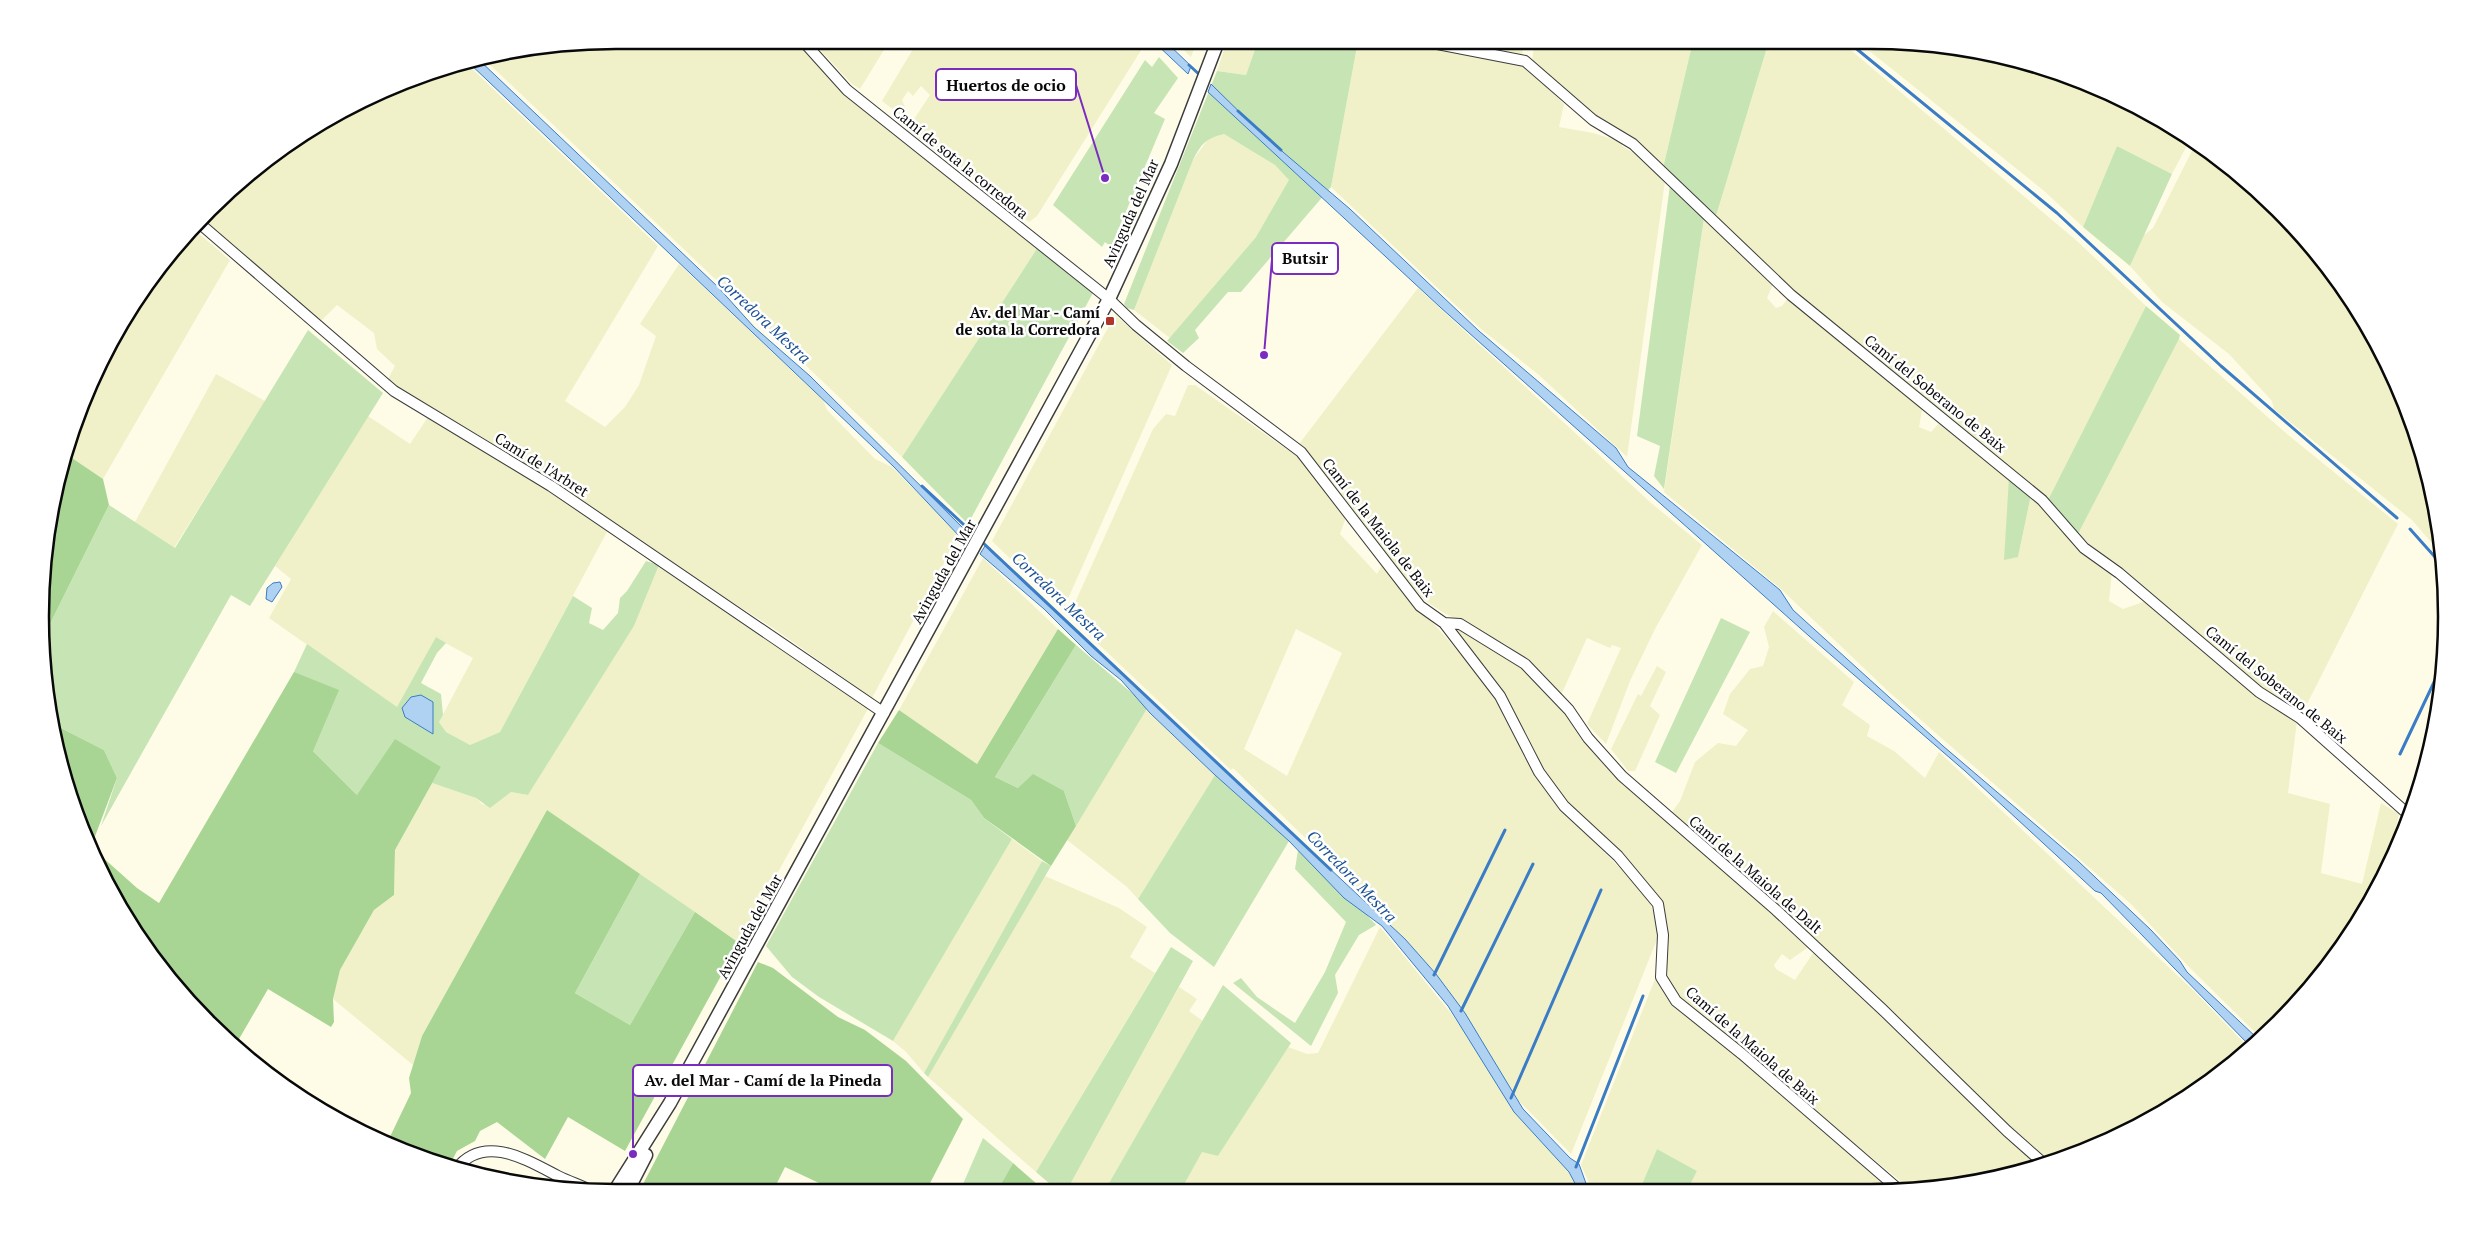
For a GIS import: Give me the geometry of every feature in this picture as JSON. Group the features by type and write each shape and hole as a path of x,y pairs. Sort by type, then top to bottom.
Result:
{"street":[{"name":"Camí de sota la corredora","path":"810,49 846,90 1110,299"},
{"name":"Avinguda del Mar","path":"631,1184 670,1103 1110,299 1171,164 1215,49"},
{"name":"Camí del Soberano de Baix","path":"1463,49 1525,61 1593,120 1633,144 1791,295 2042,500 2084,548 2119,573 2258,692 2300,718 2404,810"},
{"name":"Camí de l'Arbret","path":"204,227 394,391 551,486 884,713"},
{"name":"Camí de la Maiola de Baix","path":"1110,299 1136,325 1186,366 1301,452 1420,606 1444,624 1500,696 1540,772 1564,806 1618,856 1658,904 1664,935 1661,976 1676,1001 1742,1054 1892,1183"},
{"name":"Camí de la Maiola de Dalt","path":"1444,624 1460,624 1525,664 1569,710 1588,738 1622,776 1776,910 2038,1159"},
{"name":"Avinguda del Mar","path":"619,1184 670,1103"},
{"path":"463,1163 471,1156 485,1151 499,1151 528,1160 571,1182"},
{"path":"561,1178 565,1181"}],"green space":[{"path":"803,49 839,88 878,122 1038,247 902,457 489,64 542,54 579,50"},
{"path":"819,49 884,49 860,89 852,84"},
{"path":"913,49 1142,49 1037,216 1029,222 1012,210 1007,195 991,193 907,130 930,95 921,86 913,96 908,91 902,100 905,107 900,115 882,101"},
{"path":"1182,49 1194,49 1191,57"},
{"path":"1224,49 1255,49 1246,75 1217,71"},
{"path":"1255,49 1357,49 1331,187 1241,292 1228,292 1195,330 1199,338 1183,353 1167,341 1256,237 1289,180 1275,165 1224,134 1205,142 1193,160 1134,310 1127,308 1124,304 1217,71 1246,75"},
{"path":"1357,49 1444,49 1523,64 1564,104 1559,127 1593,133 1622,142 1622,146 1634,153 1665,181 1627,457 1539,375 1481,329 1331,187"},
{"path":"1485,49 1523,49 1522,56"},
{"path":"1534,49 1691,49 1663,168 1583,109 1532,60"},
{"path":"1691,49 1767,49 1716,216 1663,168"},
{"path":"1767,49 1849,49 2077,241 2146,306 2048,500 1784,285 1716,216"},
{"path":"1867,49 1908,50 1945,54 2017,68 2088,92 2122,107 2187,145 2172,174 2117,146 2083,227 2043,190"},
{"path":"1159,57 1178,78 1154,113 1165,119 1111,247 1105,242 1102,247 1053,205 1145,60 1152,67"},
{"path":"471,68 658,246 565,401 605,427 625,407 639,385 656,336 640,324 679,264 823,400 827,410 875,459 892,467 959,535 872,698 776,630 688,574 564,488 398,388 388,379 395,366 377,349 374,333 337,305 320,322 207,223 242,190 271,166 301,144 333,125 365,107 399,92"},
{"path":"1224,134 1275,165 1290,180 1256,237 1170,338 1134,310 1193,160 1209,138"},
{"path":"2117,146 2172,174 2130,266 2083,227"},
{"path":"2193,149 2245,190 2297,242 2343,301 2380,365 2408,434 2419,470 2433,545 2412,520 2274,409 2272,401 2229,354 2162,302 2130,266 2144,235 2153,228"},
{"path":"1670,185 1704,218 1664,489 1654,476 1660,446 1637,436"},
{"path":"1704,218 1773,284 1767,298 1776,308 1782,306 1788,298 1923,405 1919,427 1931,432 1941,421 2009,477 2018,557 2031,495 2112,572 2109,601 2123,609 2146,601 2297,721 2288,793 2330,804 2321,873 2362,884 2381,803 2399,814 2394,837 2380,868 2343,932 2297,991 2256,1033 2188,966 2132,905 1889,692 1782,590 1664,492"},
{"path":"198,233 230,260 103,479 72,458 92,399 107,365 144,301 166,271"},
{"path":"1038,247 1094,291 968,524 902,457"},
{"path":"1418,288 1650,502 1702,545 1655,629 1630,681 1606,744 1587,724 1621,648 1612,645 1610,648 1587,638 1561,695 1507,645 1444,613 1423,599 1296,448"},
{"path":"2146,306 2180,335 2179,339 2078,534 2048,500"},
{"path":"1115,315 1172,365 1063,610 992,541"},
{"path":"308,330 383,393 250,606 231,595 101,826 117,778 104,750 60,728 50,654 49,625 109,505 175,548"},
{"path":"2179,339 2287,434 2398,524 2306,706 2299,715 2267,694 2078,534"},
{"path":"216,374 265,401 174,548 135,522"},
{"path":"1188,385 1195,385 1305,462 1346,517 1340,534 1377,574 1382,565 1492,690 1567,814 1646,895 1655,915 1658,937 1571,1154 1518,1100 1445,985 1361,892 1233,768 1231,770 1069,616 1153,429 1166,414 1175,416","holes":["1296,629 1342,653 1287,776 1244,749"]},
{"path":"368,416 410,444 428,417 526,476 608,530 500,732 468,746 446,732 439,722 473,658 436,638 397,708 269,618 291,579 275,566"},
{"path":"72,458 103,479 109,505 49,625 50,579 54,542 60,506"},
{"path":"2009,477 2031,495 2018,557 2004,560"},
{"path":"983,558 1058,629 977,764 899,710"},
{"path":"646,561 659,565 634,626 528,795 511,792 490,808 476,798 432,783 441,767 357,795 313,751 294,672 307,644 397,707 436,637 446,643 437,653 421,683 441,694 443,715 439,722 446,732 470,745 500,732 573,596 592,608 589,623 603,630 618,613 620,598 627,591"},
{"path":"659,565 869,707 739,943 547,810 422,1036 413,1065 333,999 340,970 374,910 394,895 395,850 432,783 476,798 483,805 511,792 528,795 634,626"},
{"path":"1773,611 1854,682 1842,705 1870,725 1867,736 1894,751 1925,778 1939,752 2194,991 2245,1043 2186,1089 2154,1108 2122,1126 2088,1141 2044,1157 1672,812 1680,801 1695,762 1718,743 1736,746 1748,730 1723,714 1730,694 1750,669 1763,666 1769,647 1764,627"},
{"path":"1721,618 1750,632 1676,773 1655,762"},
{"path":"1456,624 1522,666 1549,693 1592,748 1810,946 1790,960 1782,954 1774,965 1776,969 1795,980 1813,953 2034,1160 1981,1173 1903,1183 1686,1006 1668,980 1663,912 1565,802 1545,772 1512,707 1453,629"},
{"path":"1058,629 1076,645 995,777 1018,788 1033,774 1064,791 1076,826 1051,866 984,818 971,800 878,743 899,710 977,764"},
{"path":"1076,645 1148,707 1076,826 1064,791 1018,788 995,777"},
{"path":"1657,666 1666,672 1650,706 1660,715 1635,771 1628,771 1611,749 1638,694 1641,696"},
{"path":"294,672 339,690 313,751 357,795 395,739 441,767 395,850 394,895 374,910 340,970 333,999 334,1022 331,1027 268,989 239,1040 215,1018 166,962 144,932 102,857 137,888 159,903"},
{"path":"1146,710 1215,775 1138,899 1127,887 1067,840"},
{"path":"60,728 104,750 117,778 94,839 79,799"},
{"path":"878,743 971,800 984,818 1012,839 893,1041 819,997 792,977 766,946"},
{"path":"1215,775 1289,841 1214,967 1170,933 1138,899"},
{"path":"547,810 640,874 575,993 630,1025 695,912 739,943 625,1151 568,1117 545,1159 497,1122 480,1131 475,1141 457,1151 452,1160 390,1137 411,1093 409,1078 422,1036"},
{"path":"1012,839 1042,861 924,1073 906,1052 893,1041"},
{"path":"1298,850 1318,863 1376,925 1359,935 1335,975 1338,993 1311,1046 1233,983 1241,978 1257,997 1295,1023 1325,972 1346,922 1295,869"},
{"path":"1042,861 1051,866 928,1077 924,1073"},
{"path":"640,874 695,912 630,1025 575,993"},
{"path":"1045,876 1119,908 1147,927 1130,957 1155,973 1036,1172 928,1077"},
{"path":"1380,927 1450,1012 1475,1047 1514,1112 1569,1172 1575,1184 1184,1184 1202,1151 1218,1156 1288,1047 1307,1054 1318,1053"},
{"path":"1171,947 1193,961 1070,1184 1050,1184 1036,1172"},
{"path":"758,962 773,968 838,1017 865,1030 906,1061 963,1119 930,1184 821,1184 785,1167 776,1184 643,1184"},
{"path":"1655,979 1706,1032 1737,1055 1884,1184 1690,1184 1697,1171 1657,1149 1642,1184 1590,1184 1581,1165"},
{"path":"1223,985 1291,1043 1218,1156 1202,1152 1184,1184 1108,1184"},
{"path":"1179,987 1197,999 1189,1011 1203,1021 1108,1184 1070,1184"},
{"path":"983,1138 1013,1163 1001,1184 963,1184"},
{"path":"1657,1149 1697,1171 1690,1184 1642,1184"},
{"path":"1013,1163 1037,1184 1001,1184"}],"water":[{"path":"1161,49 1173,49 1191,66 1188,74"},
{"path":"484,65 718,287 754,327 810,376 965,530 961,538 894,467 474,67"},
{"path":"1211,84 1263,135 1350,209 1479,331 1616,448 1628,467 1780,590 1793,610 1943,746 2078,861 2151,930 2180,961 2187,972 2254,1035 2246,1042 2101,893 2095,891 1965,771 1809,636 1440,307 1208,92"},
{"path":"985,546 1405,939 1436,974 1465,1013 1523,1109 1570,1158 1579,1164 1586,1184 1575,1184 1569,1172 1514,1112 1448,1006 1382,926 1344,898 1289,841 1215,775 1150,713 1121,680 1091,656 1044,609 980,554"},
{"path":"280,582 282,587 272,602 266,599 267,588 273,583"},
{"path":"421,695 433,702 433,734 405,717 402,708 411,697"}],"waterway":[{"path":"1857,49 2057,213 2221,366 2397,518"},
{"path":"1189,65 1201,76"},
{"path":"1238,111 1281,150"},
{"name":"Corredora Mestra","path":"922,486 976,536"},
{"path":"2410,529 2435,557"},
{"name":"Corredora Mestra","path":"980,540 1331,870"},
{"path":"2400,754 2434,682"},
{"path":"1434,975 1505,830"},
{"path":"1461,1011 1533,864"},
{"path":"1511,1098 1601,890"},
{"path":"1576,1167 1643,996"}],"place":[{"name":"Huertos de ocio","path":"1105,178"},
{"name":"Av. del Mar - Camí de sota la Corredora","path":"1110,321"},
{"name":"Butsir","path":"1264,355"},
{"name":"Av. del Mar - Camí de la Pineda","path":"633,1154"}]}
